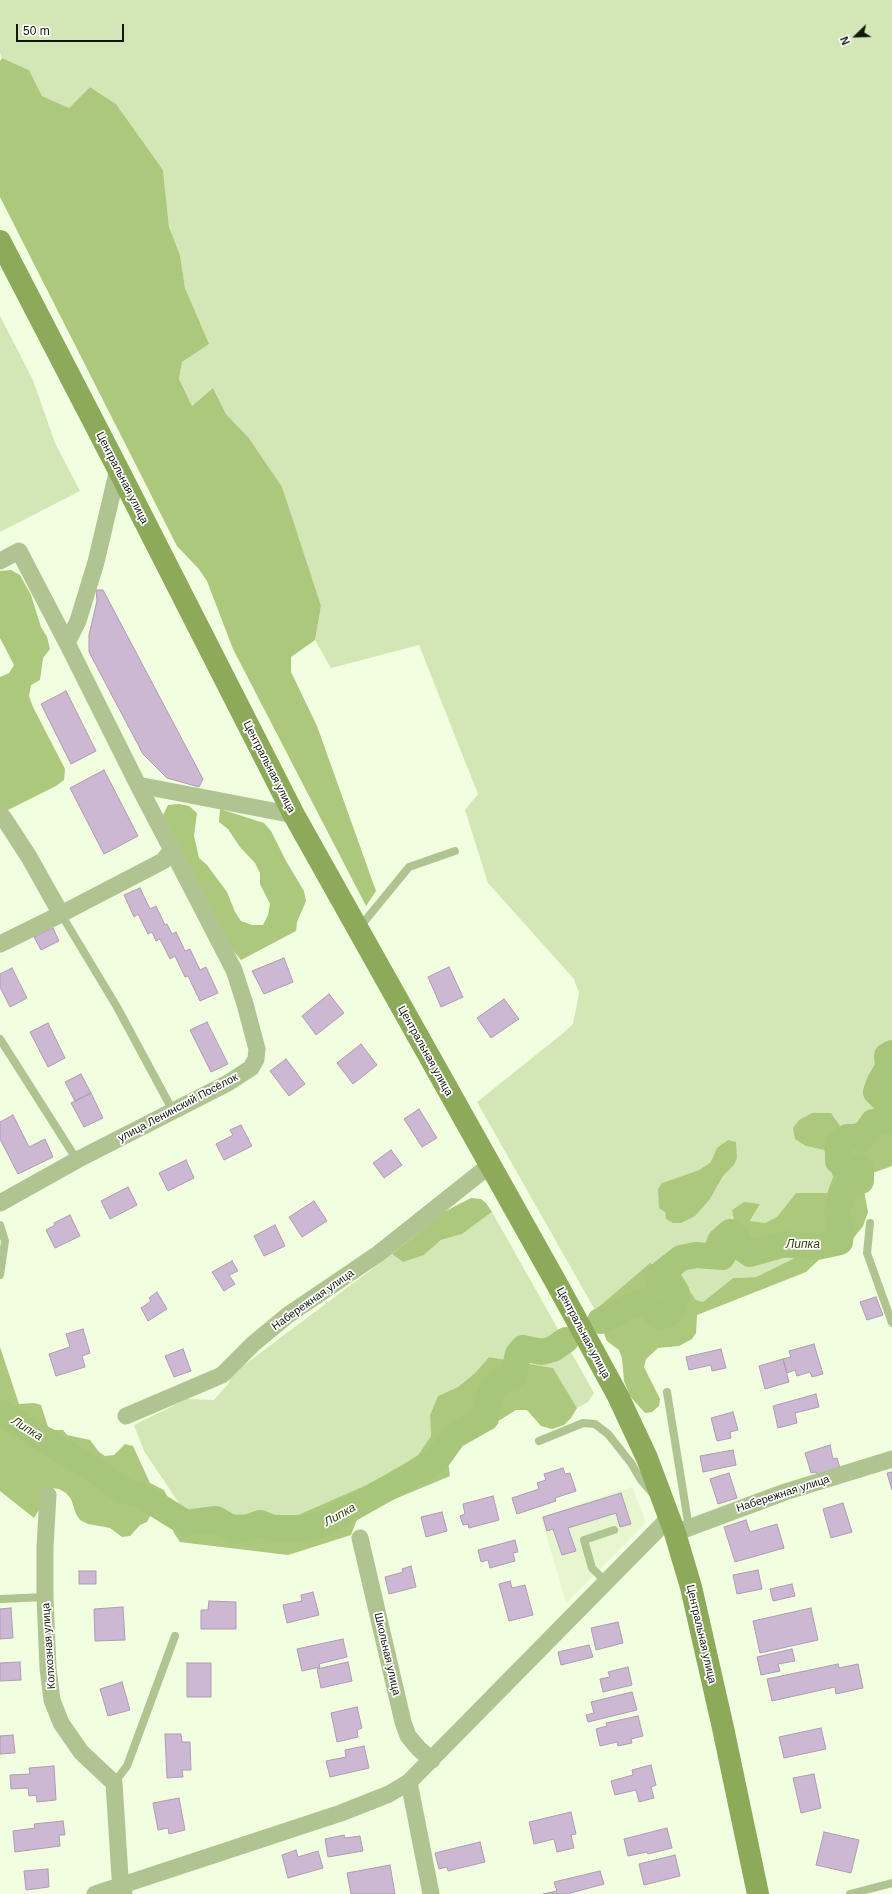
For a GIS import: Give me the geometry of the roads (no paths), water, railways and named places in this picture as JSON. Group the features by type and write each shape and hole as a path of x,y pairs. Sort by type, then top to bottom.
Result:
{"main road":[{"name":"Центральная улица","path":"0,242 118,469 294,815 618,1396 647,1458 674,1519 723,1728 758,1894"}],"street":[{"path":"67,643 78,621 96,562 118,469"},
{"name":"улица Ленинский Посёлок","path":"0,561 19,551 234,970 257,1049 256,1059 252,1068 228,1083 77,1160 0,1203"},
{"path":"138,785 294,815"},
{"path":"0,819 3,817 30,857 61,914"},
{"path":"0,944 163,861 172,850"},
{"name":"Набережная улица","path":"126,1416 222,1375 253,1344 288,1316 378,1254 490,1165"},
{"name":"Набережная улица","path":"674,1519 785,1492 892,1458"},
{"name":"Колхозная улица","path":"48,1495 45,1547 48,1668 52,1700 61,1723 81,1752 114,1783"},
{"path":"95,1894 123,1890 341,1813 389,1794 408,1782 432,1760 606,1582 674,1519"},
{"name":"Школьная улица","path":"360,1538 402,1722 408,1736 419,1750 432,1760"},
{"path":"408,1782 431,1894"},
{"path":"114,1783 123,1890"}],"lane":[{"path":"357,930 409,867 455,851"},
{"path":"61,914 117,1007 173,1111"},
{"path":"0,1039 77,1160"},
{"path":"870,1223 867,1253 892,1323"},
{"path":"0,1225 4,1241 0,1276"},
{"path":"667,1392 674,1519"},
{"path":"539,1441 583,1423 595,1424 608,1434 631,1463 650,1493 674,1519"},
{"path":"606,1582 592,1568 584,1540 614,1530"},
{"path":"0,1599 46,1597"},
{"path":"114,1783 127,1766 175,1636"},
{"path":"850,1894 892,1883"}],"waterway":[{"name":"Липка","path":"892,1053 887,1056 888,1068 880,1081 876,1092 884,1100 892,1102"},
{"name":"Липка","path":"600,1321 629,1307 646,1301 659,1317 670,1313 677,1293 671,1283 660,1283 657,1279 663,1272 681,1258 696,1255 722,1257 726,1251 718,1247 720,1241 730,1232 736,1236 739,1246 750,1254 785,1244 817,1247 840,1242 841,1231 837,1211 843,1193 848,1185 861,1181 861,1169 838,1161 838,1144 847,1137 857,1137 862,1139 873,1122 892,1119"},
{"name":"Липка","path":"0,1412 97,1472 119,1488 144,1497 186,1523 216,1519 237,1531 260,1523 273,1528 288,1530 322,1525 436,1461 454,1436 486,1418 489,1395 498,1382 513,1376 518,1354 523,1348 542,1352 553,1349 566,1340"}]}
